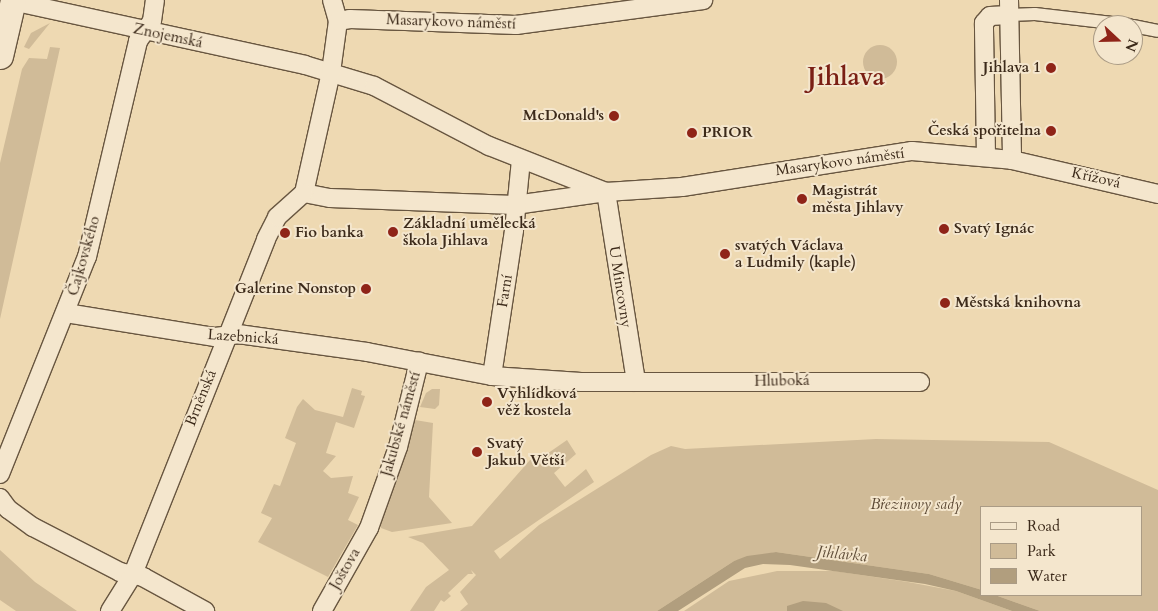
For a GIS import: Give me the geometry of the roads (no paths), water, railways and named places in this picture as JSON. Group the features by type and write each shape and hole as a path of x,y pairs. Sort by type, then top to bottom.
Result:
{"main road":[{"path":"0,56 10,0"}],"street":[{"name":"Znojemská","path":"10,0 331,72"},
{"name":"Čajkovského","path":"0,474 66,313 86,257 138,41 152,20 155,0"},
{"path":"304,193 331,72 338,21 332,0"},
{"name":"Masarykovo náměstí","path":"338,21 350,19 516,25 703,0"},
{"path":"1009,8 1012,160"},
{"path":"986,156 984,24 990,16 1009,8 1035,14 1093,21"},
{"path":"1143,28 1158,31"},
{"name":"Masarykovo náměstí","path":"331,72 374,86 521,160 606,192"},
{"name":"Masarykovo náměstí","path":"304,193 330,198 515,205 606,192 682,187 912,151 986,156 1035,165"},
{"path":"515,205 521,160"},
{"name":"Křížová","path":"1035,165 1158,194"},
{"name":"U Mincovny","path":"606,192 640,382"},
{"name":"Brněnská","path":"110,611 133,574 225,335 273,223 304,193"},
{"name":"Farní","path":"492,376 514,230 515,205"},
{"name":"Lazebnická","path":"66,313 215,336 238,334 419,362"},
{"name":"Jakubské náměstí","path":"369,528 398,447 419,362 492,376 581,382"},
{"name":"Hluboká","path":"581,382 920,382"},
{"path":"0,498 8,509 33,527 120,572 133,574 205,611"},
{"name":"Joštova","path":"322,611 369,528"}],"water":[{"name":"Jihlávka","path":"776,552 929,574 980,589 980,596 998,596 1040,611 1012,611 956,591 925,584 790,565 763,564 745,568 678,611 657,611 734,561 747,556"},
{"path":"803,601 826,603 843,611 787,611 787,606"}],"place":[{"name":"Jihlava 1","path":"1051,68"},
{"name":"McDonald's","path":"614,116"},
{"name":"Česká spořitelna","path":"1051,131"},
{"name":"PRIOR","path":"692,133"},
{"name":"Magistrát města Jihlavy","path":"802,199"},
{"name":"Svatý Ignác","path":"944,229"},
{"name":"Základní umělecká škola Jihlava","path":"393,232"},
{"name":"Fio banka","path":"285,233"},
{"name":"svatých Václava a Ludmily (kaple)","path":"725,254"},
{"name":"Galerine Nonstop","path":"366,289"},
{"name":"Městská knihovna","path":"945,303"},
{"name":"Vyhlídková věž kostela","path":"487,402"},
{"name":"Svatý Jakub Větší","path":"477,452"}],"district":[{"name":"Jihlava","path":"846,77"}],"park label":[{"name":"Březinovy sady","path":"916,505"}]}
